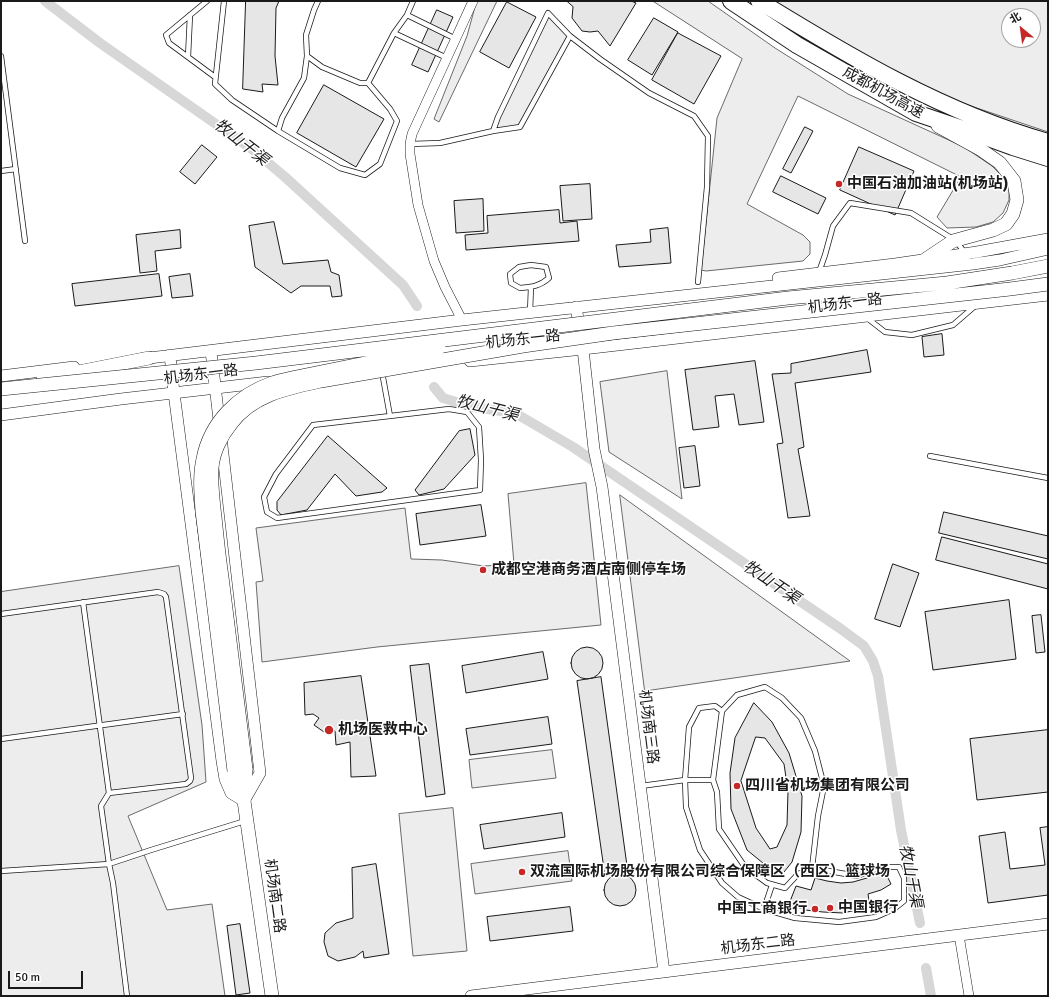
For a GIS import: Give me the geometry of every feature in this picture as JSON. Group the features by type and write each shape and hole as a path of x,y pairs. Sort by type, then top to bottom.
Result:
{"highway":[{"name":"成都机场高速","path":"731,1 797,45 916,113 1048,158"},
{"name":"成都机场高速","path":"759,1 844,52 930,97 993,124 1048,142"}],"main road":[{"path":"916,113 980,149 1000,163 1014,182 1017,200 1013,214 1006,224 993,230 955,240 926,260"},
{"path":"1,389 256,363 788,298 947,283 1048,266"},
{"path":"240,770 212,490 212,467 218,445 231,423 246,409 263,398 291,388 321,381 523,346 591,336 1048,284"},
{"path":"240,770 202,511 202,459 206,444 217,424 227,410 241,398 274,382 526,330"},
{"path":"1,385 44,379 148,358"},
{"name":"机场南二路","path":"240,770 235,781 244,801 272,996"}],"street":[{"path":"462,320 434,262 418,205 411,165 410,144 412,134 473,1"},
{"path":"709,293 750,282 926,260 1048,239"},
{"name":"机场东一路","path":"1,376 530,312 973,264 1048,250"},
{"name":"机场东一路","path":"1,415 215,388 583,349 1048,295"},
{"name":"机场南三路","path":"576,307 583,349 594,449 602,487 664,972"},
{"path":"170,355 222,761 231,793 244,801 260,773 211,350"},
{"name":"机场东二路","path":"471,996 1048,924"},
{"path":"959,935 969,996"}],"lane":[{"path":"207,1 166,35 169,43 215,77"},
{"path":"224,1 214,84 232,100 278,131 340,168 365,174 380,164 397,121 390,109 368,83 360,83 322,67 307,56"},
{"path":"278,131 282,118 304,78 307,56 306,35 318,1"},
{"path":"368,83 394,33 407,15 413,1"},
{"path":"493,131 498,117 548,13 570,36 600,60 649,93 694,116 708,136 707,187 698,282"},
{"path":"188,57 190,15"},
{"path":"407,15 456,39"},
{"path":"394,33 447,58"},
{"path":"410,144 440,143 493,131 520,128 570,36"},
{"path":"1,56 25,242"},
{"path":"1,171 16,169"},
{"path":"818,273 833,226 850,203 911,213 955,240 966,254"},
{"path":"531,265 546,267 549,278 543,283 531,287 520,288 511,282 510,274 519,267 531,265"},
{"path":"530,312 531,287"},
{"path":"865,317 884,332 912,335 953,325 978,304"},
{"path":"382,370 390,416"},
{"path":"449,409 467,412 479,427 481,460 480,490 277,518 267,512 264,497 276,474 313,425 390,416 449,409"},
{"path":"930,456 1048,478"},
{"path":"1,614 158,592 164,594 166,597 191,778 186,784 109,794"},
{"path":"83,602 109,794 102,806 127,996"},
{"path":"722,711 714,706 699,708 689,727 685,780 686,807 700,850 722,883 738,897 764,909 795,918 839,922 876,916 894,909 904,901 904,878 899,867 882,867 857,876 812,868 798,874 785,888 767,884 745,866 719,829 717,792 713,780 722,711 737,695 765,687 782,698 801,718 815,751 824,786 818,816 812,868"},
{"path":"1,739 183,714"},
{"path":"640,786 685,780 713,780"},
{"path":"1,871 109,864 246,820"},
{"path":"764,909 772,885"}],"shaded area":[{"path":"477,1 497,1 439,122 434,119 467,36"},
{"path":"653,1 708,1 775,48 848,94 964,147 992,166 1002,176 1009,188 1009,200 1003,213 993,222 976,227 947,228 937,217 961,177 798,96 747,204 803,235 810,242 810,254 803,261 706,271 701,270 717,118 742,59"},
{"path":"771,1 1048,1 1048,132 956,101 897,75"},
{"path":"548,13 570,36 520,127 493,131"},
{"path":"667,371 682,499 609,452 600,382"},
{"name":"成都空港商务酒店南侧停车场","path":"586,483 601,625 377,647 262,662 256,582 263,581 256,528 405,508 411,559 442,560 484,566 514,564 508,494"},
{"path":"620,495 850,661 645,691"},
{"path":"179,566 202,725 206,782 128,816 167,910 212,904 225,996 1,996 1,592"},
{"path":"552,750 556,778 472,788 469,760"},
{"path":"453,808 467,951 413,956 399,814"},
{"name":"双流国际机场股份有限公司综合保障区（西区）篮球场","path":"568,851 572,881 475,894 471,864"}],"building":[{"path":"246,1 279,1 276,8 275,56 278,85 262,84 263,92 243,89"},
{"path":"567,1 631,1 636,3 610,46 598,31 582,31 572,18 573,7"},
{"path":"507,2 536,17 509,68 480,52"},
{"path":"437,10 453,17 428,72 412,65"},
{"path":"654,18 678,32 652,75 628,60"},
{"path":"678,33 721,56 694,104 652,80"},
{"path":"324,85 384,119 356,167 297,133"},
{"path":"805,127 813,131 791,173 783,169"},
{"path":"202,145 217,157 195,184 180,172"},
{"path":"859,147 914,171 895,215 840,190"},
{"path":"781,176 826,198 818,214 773,192"},
{"path":"590,184 592,219 563,221 560,186"},
{"path":"483,199 484,231 456,233 454,201"},
{"path":"559,210 560,223 577,221 579,241 466,250 465,235 488,233 487,216"},
{"path":"274,222 283,264 328,260 331,272 339,275 342,296 332,297 330,286 301,286 291,293 255,267 249,226"},
{"path":"668,228 671,263 619,267 616,245 651,242 650,230"},
{"path":"180,230 181,248 155,251 157,271 140,273 136,235"},
{"path":"159,274 162,296 75,306 72,284"},
{"path":"190,274 193,296 172,298 169,277"},
{"path":"942,334 944,355 924,357 922,337"},
{"path":"867,350 871,372 795,383 804,447 798,449 810,516 788,518 777,444 783,443 772,374 791,373 791,364"},
{"path":"755,361 764,422 739,425 734,394 715,396 719,427 693,430 685,370"},
{"path":"470,429 475,455 444,489 419,495 415,490 459,431"},
{"path":"328,436 387,488 382,492 356,496 335,474 307,510 281,515 277,510 277,502"},
{"path":"695,446 700,486 684,488 679,448"},
{"path":"481,505 486,536 420,545 416,514"},
{"path":"944,512 1048,536 1048,559 939,533"},
{"path":"942,537 1048,564 1048,589 936,560"},
{"path":"893,564 919,573 900,627 875,619"},
{"path":"1009,600 1016,659 933,670 925,612"},
{"path":"1041,615 1045,652 1036,653 1032,616"},
{"path":"584,647 590,647 600,654 603,663 602,669 596,676 590,679 584,679 574,672 571,666 571,660 578,650"},
{"path":"543,652 548,679 466,693 462,666"},
{"path":"429,664 445,794 426,797 410,666"},
{"path":"361,676 376,776 351,777 350,742 336,745 335,731 328,726 324,732 314,725 319,718 313,714 305,715 304,683"},
{"path":"601,677 628,873 605,876 577,681"},
{"name":"四川省机场集团有限公司","path":"754,703 772,722 789,753 802,796 801,832 792,862 780,877 747,850 731,809 730,773 735,738","holes":["756,737 765,738 784,764 788,791 787,825 777,847 770,849 756,828 741,781"]},
{"path":"548,717 552,744 470,755 466,729"},
{"path":"1048,730 1048,792 977,800 970,739"},
{"path":"562,813 565,837 484,849 480,825"},
{"path":"1048,827 1048,895 988,903 979,836 1005,832 1010,869 1045,865 1040,828"},
{"path":"376,864 389,954 364,958 363,951 355,957 338,961 328,956 324,942 325,933 336,923 353,918 352,868"},
{"path":"884,870 891,884 881,890 868,894 870,907 843,913 805,910 789,904 796,886 811,890 815,878 841,883 853,882 867,878"},
{"path":"617,874 623,874 633,881 636,890 635,896 629,903 623,906 617,906 607,899 604,893 604,887 611,877"},
{"path":"570,907 573,931 490,941 487,917"},
{"path":"240,924 250,993 236,995 227,926"}],"waterway":[{"name":"牧山干渠","path":"45,1 100,43 253,150 285,177 403,285 417,306"},
{"name":"牧山干渠","path":"434,387 443,398 473,407 515,413 573,447 864,646 873,661 878,676 901,830 920,923"},
{"name":"牧山干渠","path":"926,968 931,996"}],"place":[{"name":"中国石油加油站(机场站)","path":"839,184"},
{"name":"成都空港商务酒店南侧停车场","path":"483,570"},
{"name":"机场医救中心","path":"329,730"},
{"name":"四川省机场集团有限公司","path":"737,786"},
{"name":"双流国际机场股份有限公司综合保障区（西区）篮球场","path":"522,872"},
{"name":"中国银行","path":"830,908"},
{"name":"中国工商银行","path":"815,909"}]}
